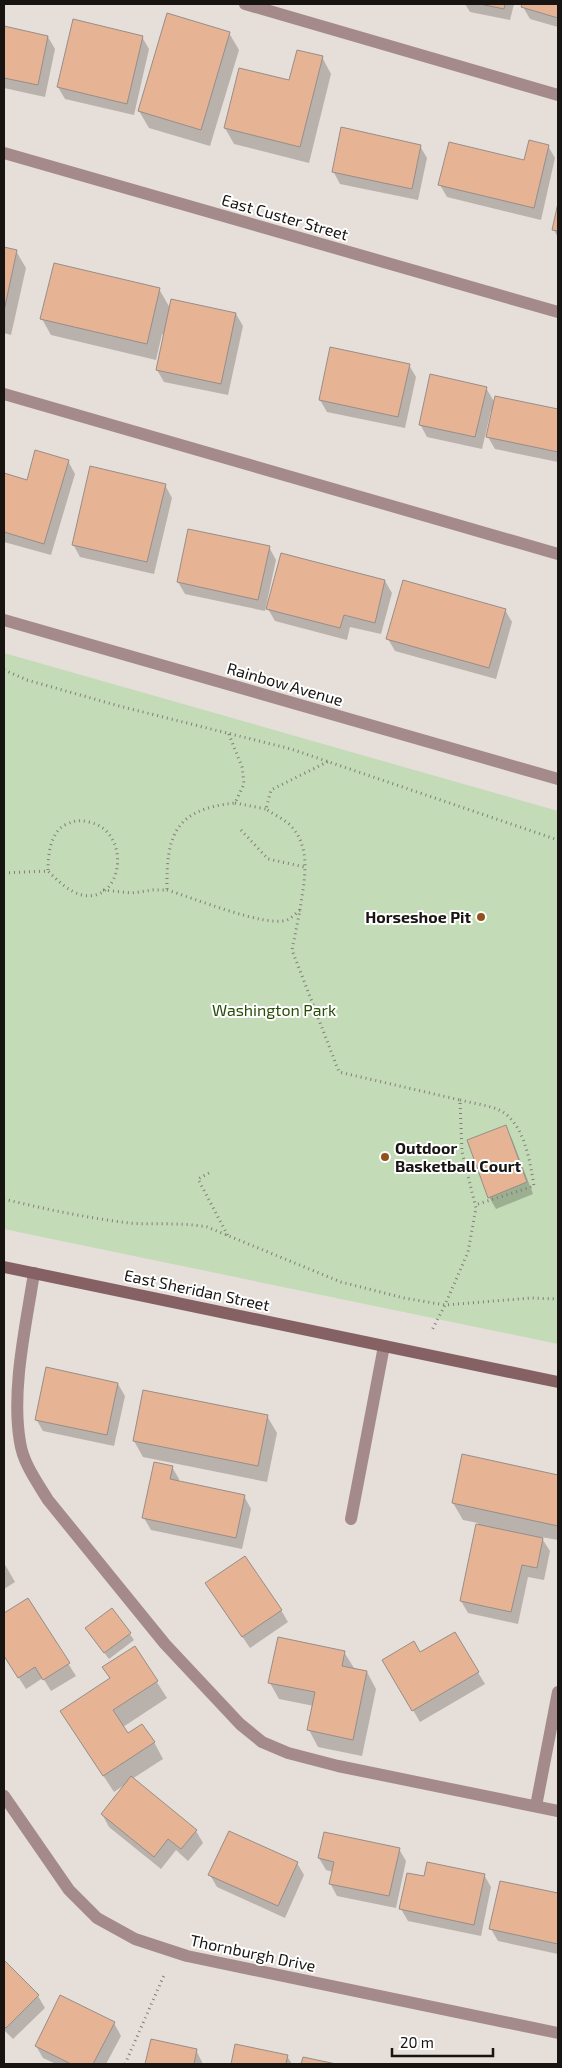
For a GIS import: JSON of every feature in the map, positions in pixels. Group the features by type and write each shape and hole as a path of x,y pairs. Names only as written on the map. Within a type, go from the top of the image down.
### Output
{"street":[{"path":"245,4 558,95"},
{"name":"East Custer Street","path":"4,153 558,312"},
{"path":"4,394 558,554"},
{"name":"Rainbow Avenue","path":"4,620 558,779"},
{"name":"East Sheridan Street","path":"4,1267 558,1382"},
{"path":"34,1273 20,1365 18,1414 20,1443 32,1475 48,1500 165,1644 234,1717 262,1742 288,1753 338,1766 558,1811"},
{"path":"351,1519 384,1346"},
{"path":"536,1806 558,1692"},
{"name":"Thornburgh Drive","path":"4,1796 69,1890 97,1918 135,1939 175,1952 558,2033"}],"path":[{"path":"4,670 27,680 228,732 329,761 558,840"},
{"path":"228,732 242,767 244,784 235,803"},
{"path":"266,809 271,790 329,761"},
{"path":"167,890 168,854 171,839 180,824 214,805 235,803 266,809 290,825 303,846 305,867 300,910 292,950 339,1072 498,1110 513,1121 528,1150 534,1186 476,1205"},
{"path":"4,873 48,871 62,884 80,895 94,896 107,888 118,872 118,855 109,831 94,823 77,820 64,825 54,838 48,855 48,871"},
{"path":"241,830 268,860 305,867"},
{"path":"102,890 132,893 167,890 204,903 271,921 288,920 300,910"},
{"path":"420,1353 445,1305 468,1252 476,1205 462,1152 460,1100"},
{"path":"210,1173 198,1179 228,1236"},
{"path":"4,1199 105,1220 132,1223 188,1223 207,1227 341,1282 404,1298 445,1305 531,1298 558,1299"},
{"path":"125,2064 175,1952"}],"green space":[{"name":"Washington Park","path":"4,653 558,811 558,1344 4,1229"}],"building":[{"path":"480,4 505,4 504,9"},
{"path":"522,4 558,4 558,18 521,7"},
{"path":"167,13 230,32 201,130 138,111"},
{"path":"73,19 143,36 127,104 57,87"},
{"path":"4,26 48,36 38,85 4,78"},
{"path":"297,50 323,56 300,147 224,128 239,68 289,80"},
{"path":"341,127 421,145 412,189 332,172"},
{"path":"529,140 549,145 534,208 438,185 449,142 524,160"},
{"path":"558,203 558,231 552,230"},
{"path":"4,247 17,250 4,311"},
{"path":"54,263 160,288 147,344 40,319"},
{"path":"171,299 236,313 221,384 156,370"},
{"path":"330,347 410,364 398,417 319,400"},
{"path":"430,374 487,387 475,437 419,425"},
{"path":"495,396 558,409 558,452 486,437"},
{"path":"35,450 69,460 44,544 4,532 4,473 27,480"},
{"path":"90,466 166,484 147,562 72,545"},
{"path":"188,529 270,546 258,600 177,582"},
{"path":"281,553 385,580 375,623 344,615 340,628 266,609"},
{"path":"403,580 506,609 489,668 386,639"},
{"path":"506,1125 527,1182 488,1198 467,1140"},
{"path":"46,1367 118,1383 107,1435 35,1420"},
{"path":"143,1390 268,1415 258,1466 133,1441"},
{"path":"462,1454 558,1475 558,1526 452,1503"},
{"path":"154,1462 173,1466 170,1479 245,1495 236,1538 142,1518"},
{"path":"476,1524 543,1538 537,1568 522,1565 511,1612 460,1601"},
{"path":"245,1556 282,1610 242,1637 205,1583"},
{"path":"28,1598 70,1663 43,1680 35,1667 18,1678 4,1656 4,1613"},
{"path":"112,1608 131,1633 104,1653 85,1628"},
{"path":"455,1632 479,1672 412,1711 382,1660 414,1641 420,1652"},
{"path":"278,1637 345,1651 342,1666 367,1671 353,1740 307,1730 315,1692 268,1683"},
{"path":"135,1646 158,1681 113,1710 128,1733 142,1724 155,1742 103,1776 60,1711 110,1678 102,1667"},
{"path":"131,1776 197,1830 181,1849 168,1839 154,1857 101,1814"},
{"path":"229,1831 298,1862 278,1906 208,1875"},
{"path":"324,1832 400,1848 389,1896 329,1884 334,1862 318,1858"},
{"path":"427,1862 485,1874 474,1925 399,1909 407,1873 424,1876"},
{"path":"500,1881 558,1893 558,1944 489,1929"},
{"path":"4,1960 39,1995 6,2028 4,2026"},
{"path":"60,1995 115,2022 93,2064 71,2064 35,2046"},
{"path":"151,2039 197,2049 194,2064 145,2064"},
{"path":"235,2044 288,2055 286,2064 231,2064"},
{"path":"303,2057 336,2064 301,2064"}],"place":[{"name":"Horseshoe Pit","path":"481,917"},
{"name":"Outdoor Basketball Court","path":"385,1157"}]}
